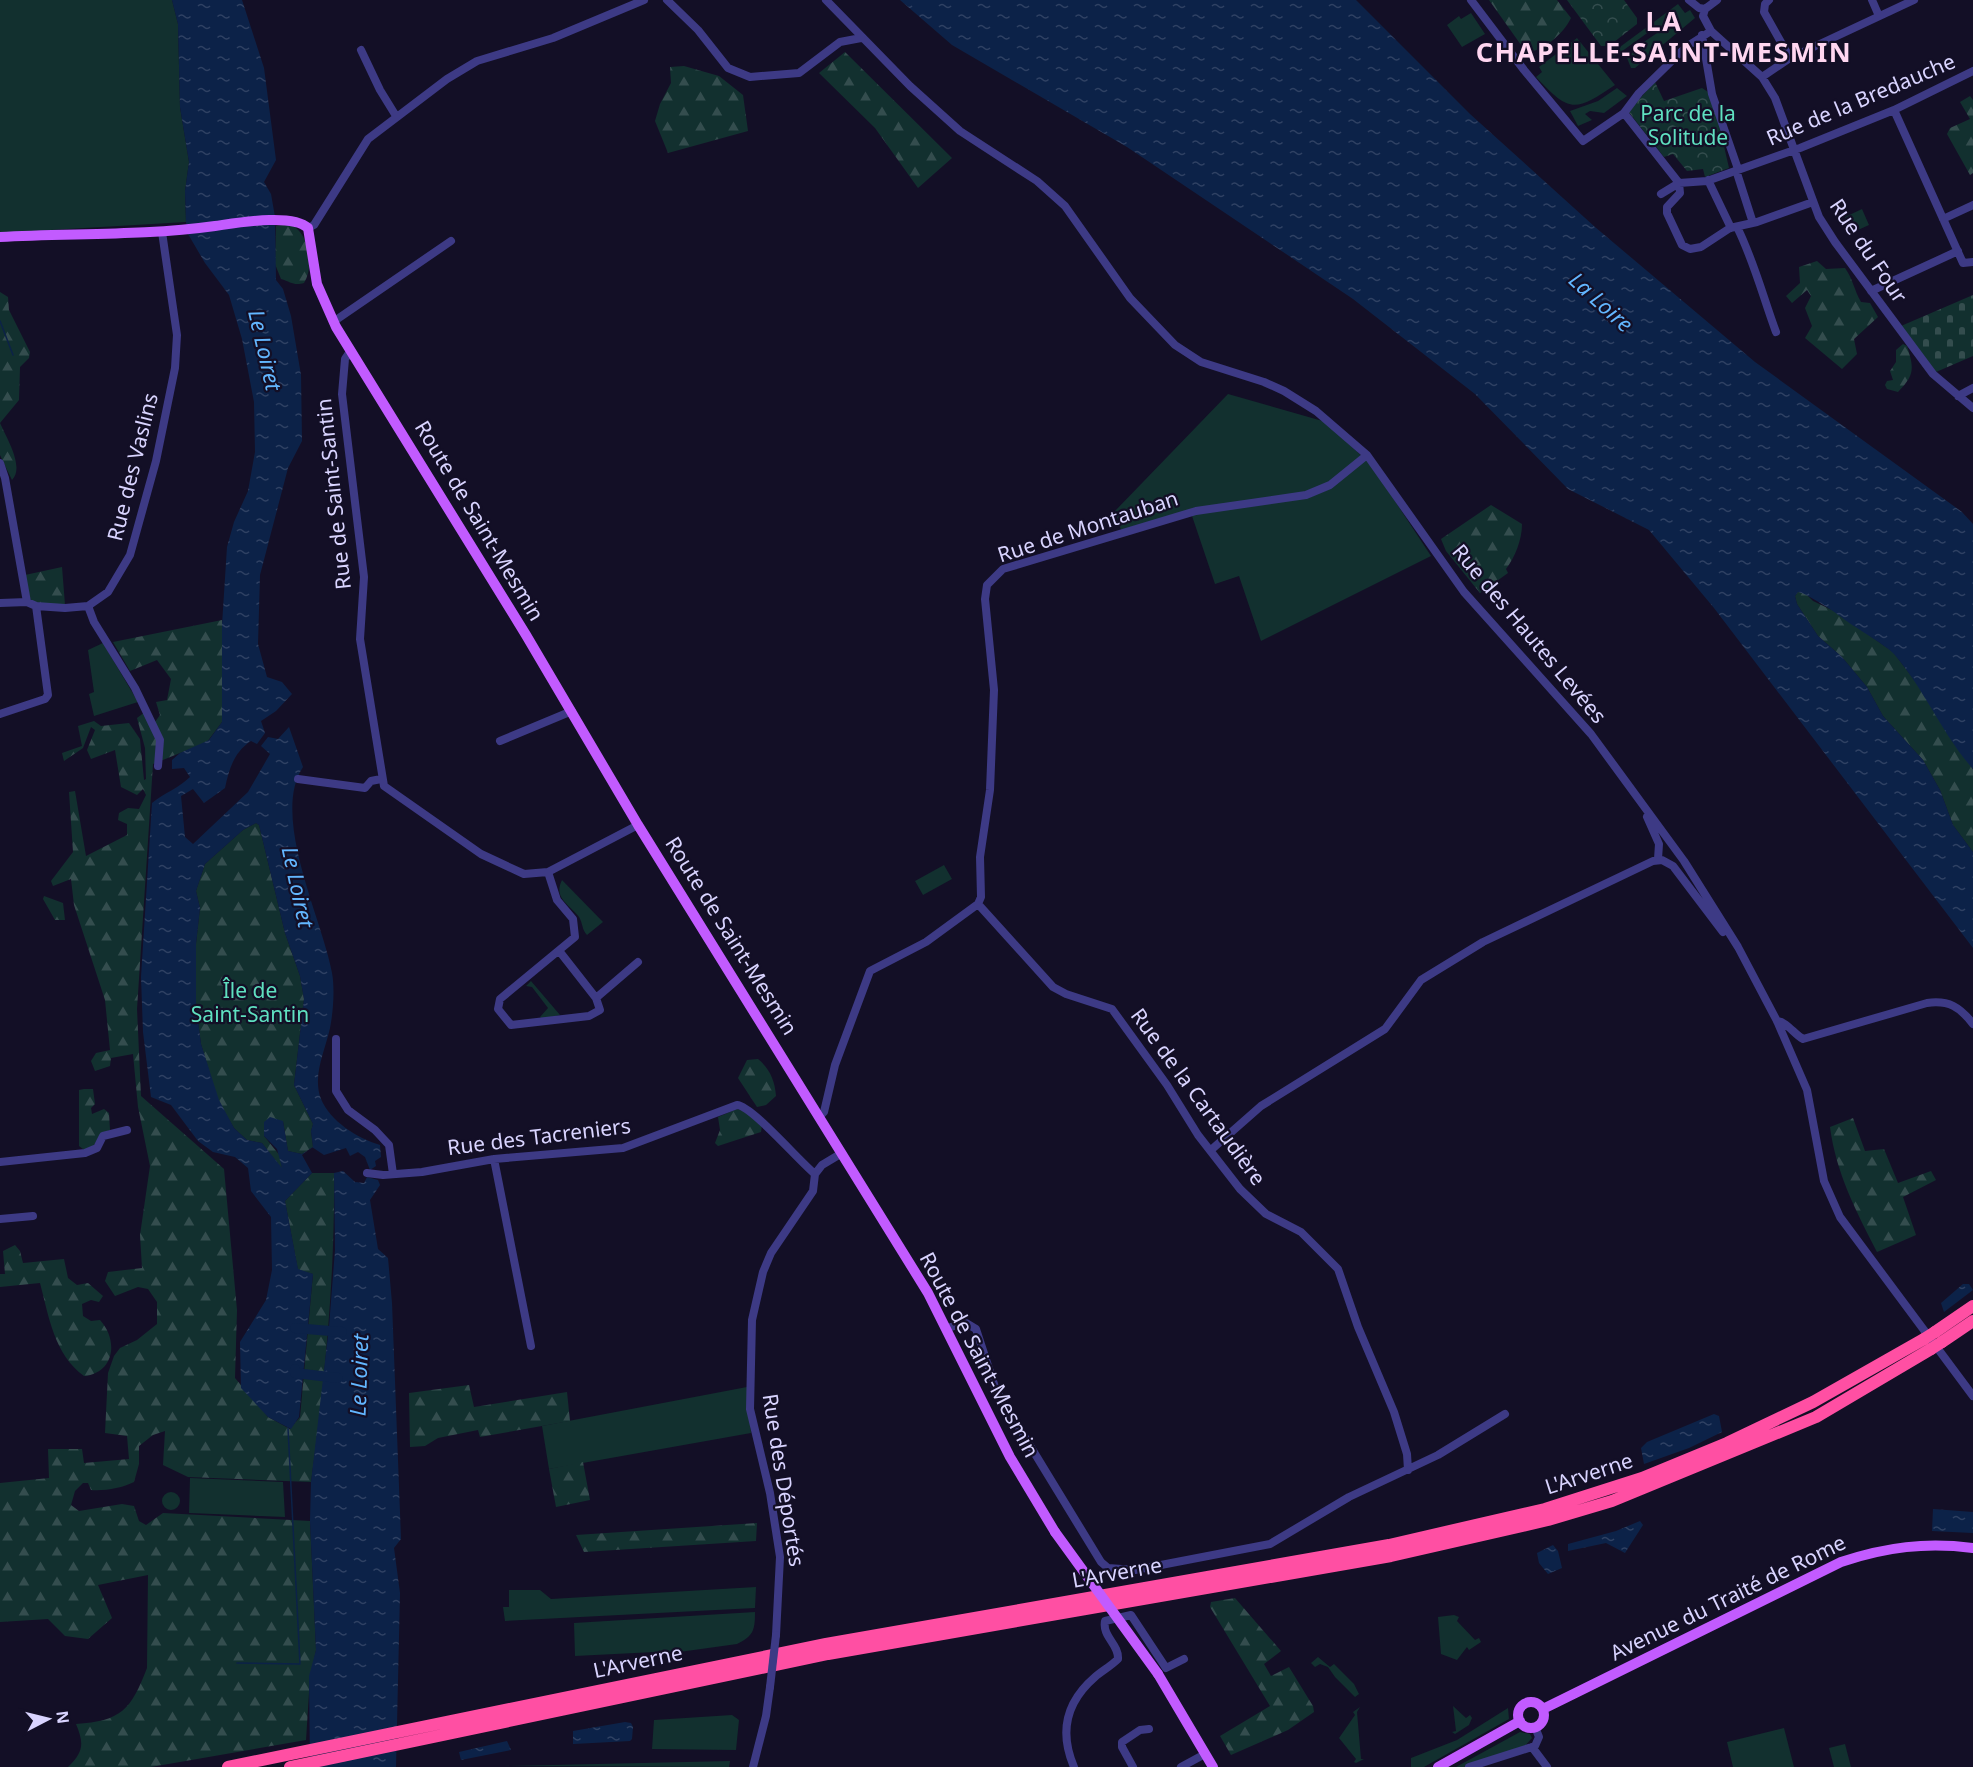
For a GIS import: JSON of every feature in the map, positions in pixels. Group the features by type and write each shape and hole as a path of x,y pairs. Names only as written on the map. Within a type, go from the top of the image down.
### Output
{"highway":[{"name":"L'Arverne","path":"1933,1341 1973,1306"},
{"name":"L'Arverne","path":"228,1767 288,1761 422,1734 826,1644 1389,1545 1545,1509 1642,1478 1727,1443 1814,1402 1973,1321"}],"main road":[{"path":"0,237 167,232 236,223 300,222 308,228 317,284 333,322 351,350"},
{"name":"Route de Saint-Mesmin","path":"351,350 572,711 638,825 928,1293 1010,1457 1055,1532 1158,1674 1213,1767"},
{"name":"Avenue du Traité de Rome","path":"1543,1709 1841,1562 1871,1552 1907,1546 1943,1545 1973,1548"},
{"path":"1533,1702 1543,1709 1543,1719 1535,1727 1525,1726 1520,1721 1518,1712 1524,1704 1533,1702"},
{"path":"1438,1767 1520,1721"}],"street":[{"path":"308,228 314,225 368,138 447,79 477,61 553,38 644,0"},
{"path":"667,0 698,30 728,68 750,77 799,73 840,42 861,38"},
{"name":"Rue des Hautes Levées","path":"826,0 861,38 960,131 1037,182 1065,206 1130,298 1175,345 1201,362 1264,382 1284,391 1316,411 1367,456 1464,592 1591,734 1684,861 1738,947 1777,1021 1809,1100 1824,1181 1840,1217 1973,1396"},
{"path":"1471,0 1524,70 1583,141 1624,112 1639,93 1673,59 1702,35 1711,31 1703,16 1703,4"},
{"path":"1689,0 1699,8 1703,4 1717,0"},
{"path":"1769,0 1765,4 1764,12 1790,58"},
{"path":"1872,0 1879,16"},
{"path":"1762,77 1790,58 1914,0"},
{"name":"Rue du Four","path":"1711,31 1762,77 1775,98 1813,202 1826,229 1932,374 1973,408"},
{"path":"1702,35 1712,94 1753,223"},
{"path":"361,50 380,90 396,116"},
{"name":"Rue de la Bredauche","path":"1661,194 1679,183 1708,180 1795,150 1894,110 1973,71"},
{"path":"1894,110 1963,263 1973,262"},
{"path":"1624,112 1679,183 1680,193 1666,210 1682,245 1687,248 1701,247 1733,228 1813,202"},
{"path":"1708,180 1753,260 1776,332"},
{"path":"1943,219 1973,205"},
{"name":"Rue des Vaslins","path":"88,606 108,592 130,555 156,461 173,380 177,335 167,232"},
{"path":"333,322 452,241"},
{"path":"1871,291 1958,251"},
{"name":"Rue de Saint-Santin","path":"351,350 345,359 342,394 364,577 361,649 381,779"},
{"path":"1958,396 1973,388"},
{"name":"Rue de Montauban","path":"978,904 981,891 980,857 990,790 993,714 992,663 985,599 991,579 1003,569 1196,511 1306,495 1330,485 1367,456"},
{"path":"0,463 6,477 27,602"},
{"path":"0,603 27,602 36,606 88,606 94,622 135,688 160,740 158,766"},
{"path":"0,714 45,699 48,695 36,606"},
{"path":"500,741 572,711"},
{"path":"298,779 365,788 371,781 381,779 386,789 493,861 524,874 548,872 638,825"},
{"path":"1643,806 1659,844 1658,859"},
{"path":"1658,859 1673,866 1732,945 1738,947"},
{"path":"1211,1150 1261,1106 1385,1029 1421,980 1483,942 1658,859"},
{"path":"548,872 555,896 573,919 576,927 574,937 560,952 500,999 500,1012 514,1027 589,1016 600,1010 596,998 560,952"},
{"path":"820,1116 824,1112 835,1065 870,971 926,942 978,904"},
{"name":"Rue de la Cartaudière","path":"978,904 1053,987 1066,994 1112,1009 1211,1150 1253,1204 1266,1214 1301,1232 1338,1269 1358,1327 1394,1412 1407,1454 1408,1470"},
{"path":"596,998 638,962"},
{"path":"1791,1053 1803,1039 1934,1002 1954,1005 1973,1024"},
{"path":"1777,1021 1784,1023 1793,1034 1803,1039"},
{"path":"336,1040 336,1091 348,1110 375,1130 389,1145 393,1174"},
{"name":"Rue des Tacreniers","path":"372,1174 393,1174 494,1159 623,1148 737,1105 751,1110 797,1160 815,1174"},
{"path":"0,1162 85,1153 97,1148 103,1136 127,1130"},
{"path":"815,1174 822,1166 842,1153"},
{"path":"494,1159 531,1346"},
{"name":"Rue des Déportés","path":"753,1767 766,1716 777,1635 780,1557 770,1493 750,1409 750,1343 755,1300 763,1272 771,1253 813,1191 815,1174"},
{"path":"0,1219 33,1216"},
{"path":"947,1328 966,1323 976,1329 996,1390 1047,1477 1101,1562 1108,1568 1135,1570 1270,1544 1349,1497 1408,1470 1504,1414"},
{"path":"1074,1767 1065,1747 1066,1721 1084,1688 1118,1659 1104,1631 1105,1621 1131,1615 1166,1668 1184,1659"},
{"path":"1469,1767 1530,1747 1539,1740 1535,1727"},
{"path":"1133,1767 1122,1747 1122,1742 1140,1730 1149,1729"},
{"path":"1530,1747 1547,1767"},
{"path":"1180,1767 1205,1754"}],"green space":[{"path":"0,0 172,0 178,24 180,107 189,162 185,191 186,222 0,233"},
{"path":"1489,0 1557,0 1571,18 1552,41 1539,49 1526,52"},
{"path":"1567,0 1624,0 1637,18 1637,24 1609,46 1601,46"},
{"path":"1678,4 1685,13 1690,10 1695,18 1635,68 1631,68 1627,58 1638,46 1660,31 1657,26 1607,62 1605,58"},
{"path":"1471,13 1485,34 1462,47 1447,25 1459,16 1461,19"},
{"path":"1577,38 1615,85 1590,100 1573,105 1556,97 1536,77 1542,72 1539,67"},
{"path":"845,52 952,158 918,188 875,128 819,73"},
{"path":"684,66 719,76 743,95 748,131 668,153 655,121 660,104 671,83 670,67"},
{"name":"Parc de la Solitude","path":"1655,82 1664,101 1702,88 1708,92 1727,139 1723,142 1729,168 1705,177 1703,169 1687,171 1673,154 1664,157 1628,111"},
{"path":"1617,88 1627,96 1604,113 1590,111 1585,114 1592,120 1578,126 1570,111 1598,101"},
{"path":"1970,96 1973,100 1973,173 1970,175 1947,134 1950,128 1970,119 1960,102"},
{"path":"1862,209 1869,225 1858,230 1856,227 1852,229 1850,218 1846,220 1845,217"},
{"path":"290,224 302,234 308,250 309,267 304,283 301,284 281,279 275,264 276,226"},
{"path":"1817,261 1826,269 1845,268 1861,302 1870,303 1878,317 1854,339 1857,354 1842,369 1805,338 1812,326 1805,308 1811,296 1807,290 1792,303 1786,296 1800,283 1799,267"},
{"path":"0,292 8,297 9,310 30,352 29,358 20,367 19,400 0,423"},
{"path":"1973,295 1973,356 1936,372 1901,326"},
{"path":"1903,344 1907,346 1912,371 1908,381 1898,392 1887,389 1885,385 1887,381 1893,380 1890,371 1896,362 1896,350"},
{"path":"1228,394 1326,422 1372,466 1431,556 1261,641 1239,576 1215,584 1190,510 1121,530 1115,511"},
{"path":"0,423 15,460 16,468 12,480 0,455"},
{"path":"1491,505 1522,524 1522,530 1517,548 1506,569 1508,573 1480,593 1446,551 1441,539"},
{"path":"62,567 65,605 31,603 25,575"},
{"path":"1798,592 1805,593 1813,601 1834,611 1893,652 1927,697 1973,769 1973,852 1953,825 1940,790 1923,760 1883,716 1867,687 1842,657 1818,636 1797,604 1795,596"},
{"path":"222,620 222,722 207,742 153,764 137,1009 141,1096 224,1169 237,1310 235,1378 268,1417 290,1429 300,1417 313,1274 298,1270 285,1201 312,1173 334,1173 333,1251 328,1328 311,1482 188,1477 163,1465 165,1431 153,1435 139,1446 139,1464 134,1482 119,1487 96,1490 91,1490 88,1483 83,1483 75,1491 71,1505 79,1511 122,1504 134,1506 139,1521 146,1525 163,1513 310,1521 316,1650 310,1677 306,1740 151,1767 68,1767 77,1757 81,1747 76,1724 104,1720 122,1711 135,1694 147,1668 148,1575 98,1585 112,1618 88,1639 65,1636 48,1619 0,1622 0,1483 49,1478 48,1449 82,1449 84,1463 129,1459 127,1436 105,1433 108,1373 114,1356 120,1348 137,1340 157,1324 157,1302 148,1289 138,1287 115,1296 105,1281 108,1272 142,1268 140,1235 150,1166 138,1107 133,1054 111,1058 110,1066 95,1071 91,1061 96,1053 110,1050 105,1000 74,905 71,879 53,886 51,881 73,852 69,792 75,791 86,856 127,835 127,824 118,820 119,813 128,808 139,809 146,795 143,789 137,795 121,787 115,750 91,759 87,750 95,730 91,727 83,748 64,761 62,753 82,746 78,726 94,721 101,726 129,723 140,739 144,780 146,779 145,748 137,718 145,712 155,722 160,715 156,702 167,700 171,679 157,660 130,671 113,642"},
{"path":"103,643 138,702 94,716 89,694 94,692 88,650"},
{"name":"Île de Saint-Santin","path":"256,823 259,825 285,933 300,976 304,999 294,1085 313,1124 311,1131 313,1147 302,1154 288,1151 283,1121 264,1136 281,1157 282,1169 262,1143 247,1140 234,1128 218,1100 201,1044 196,1005 196,944 200,908 196,891 205,864 243,830"},
{"path":"944,865 952,879 923,895 915,881"},
{"path":"562,880 603,922 587,935 579,917 563,900 559,892"},
{"path":"44,896 63,903 65,920 55,920 43,899"},
{"path":"531,981 560,1015 542,1019 540,1017 548,1008 532,987 526,986"},
{"path":"758,1059 771,1076 776,1096 766,1105 757,1107 738,1078 747,1060"},
{"path":"93,1089 95,1104 91,1108 92,1114 104,1109 109,1113 110,1130 103,1133 91,1149 83,1149 79,1146 79,1090"},
{"path":"737,1109 746,1112 762,1125 761,1132 718,1146 715,1143 720,1130 718,1117"},
{"path":"1853,1118 1865,1151 1884,1149 1898,1183 1931,1171 1936,1180 1903,1197 1916,1235 1877,1252 1848,1191 1833,1144 1830,1127"},
{"path":"15,1245 20,1251 23,1263 64,1259 68,1278 77,1285 88,1283 103,1296 99,1302 91,1300 82,1304 83,1316 91,1321 100,1320 110,1337 110,1355 102,1369 84,1376 66,1357 54,1334 40,1283 0,1287 0,1274 5,1274 3,1251"},
{"path":"469,1385 474,1407 567,1392 570,1421 480,1437 478,1430 438,1438 425,1446 410,1447 409,1393"},
{"path":"747,1387 751,1433 549,1469 542,1426"},
{"path":"583,1462 590,1500 556,1507 549,1469"},
{"path":"190,1478 283,1482 285,1517 189,1513"},
{"path":"171,1492 177,1495 180,1501 177,1507 171,1510 165,1507 162,1501 165,1495"},
{"path":"757,1523 756,1541 584,1552 576,1535"},
{"path":"756,1587 755,1608 505,1621 503,1607 509,1607 509,1590 540,1590 551,1599"},
{"path":"1235,1598 1281,1651 1264,1664 1271,1676 1289,1667 1313,1706 1314,1712 1288,1730 1231,1755 1220,1736 1270,1706 1210,1607 1211,1602"},
{"path":"755,1612 755,1623 750,1635 737,1644 665,1654 655,1652 575,1656 574,1623"},
{"path":"1454,1615 1459,1617 1457,1621 1475,1640 1479,1638 1481,1642 1469,1650 1467,1647 1457,1660 1441,1654 1438,1617"},
{"path":"1318,1657 1330,1667 1334,1664 1354,1684 1359,1694 1355,1697 1328,1667 1320,1664 1315,1667 1311,1663"},
{"path":"1453,1706 1466,1718 1470,1715 1472,1718 1469,1725 1455,1734 1452,1732 1456,1731"},
{"path":"1360,1707 1357,1712 1361,1759 1364,1759 1356,1763 1354,1762 1356,1759 1339,1738 1355,1715 1353,1712"},
{"path":"1508,1708 1509,1719 1424,1767 1411,1767 1411,1758 1457,1740"},
{"path":"732,1715 739,1720 736,1750 652,1749 654,1720"},
{"path":"1784,1728 1794,1767 1733,1767 1727,1742"},
{"path":"1520,1732 1530,1734 1532,1738 1524,1747 1464,1767 1456,1767"},
{"path":"1845,1744 1851,1767 1834,1767 1829,1748"},
{"path":"730,1761 729,1767 503,1766"}],"water":[{"name":"Le Loiret","path":"172,0 242,0 264,68 276,160 264,182 271,194 275,217 276,280 283,289 291,316 301,375 302,441 288,468 260,575 258,644 267,677 282,682 292,694 276,711 261,721 265,733 257,744 251,741 240,750 225,788 204,803 193,789 181,796 185,837 193,844 248,792 270,754 261,746 268,737 278,739 289,727 303,767 294,788 292,813 295,840 333,979 332,1015 320,1064 319,1090 325,1107 331,1114 345,1128 380,1145 381,1157 375,1161 376,1166 370,1170 365,1157 358,1152 350,1156 346,1148 324,1155 312,1147 313,1124 294,1085 304,999 300,976 285,933 259,825 256,823 243,830 205,864 196,891 200,908 196,944 196,1005 201,1044 219,1100 234,1128 247,1140 262,1143 282,1168 277,1149 264,1136 264,1122 270,1117 283,1121 288,1151 302,1154 308,1150 302,1155 312,1173 285,1201 298,1269 313,1274 299,1417 291,1429 268,1417 241,1388 240,1342 266,1300 272,1270 271,1217 251,1191 248,1168 235,1157 213,1152 198,1141 171,1105 151,1097 143,1032 141,977 152,803 190,777 184,768 172,769 172,760 180,753 209,740 222,722 222,625 227,547 234,522 248,491 255,452 254,402 242,339 229,295 205,263 188,234 185,191 189,162 180,107 178,24"},
{"name":"La Loire","path":"900,0 1356,0 1470,114 1595,227 1755,362 1962,512 1973,524 1973,769 1894,654 1814,599 1798,592 1795,596 1797,604 1818,636 1842,657 1867,687 1883,716 1923,760 1940,790 1953,825 1973,852 1973,948 1714,608 1649,530 1568,489 1475,394 1353,299 1127,147 952,45"},
{"name":"Le Loiret","path":"343,1171 355,1182 364,1183 367,1177 378,1180 380,1185 370,1200 378,1249 388,1258 392,1303 401,1539 394,1548 400,1593 396,1767 310,1767 309,1676 316,1650 310,1521 311,1482 329,1327 335,1250 334,1173"},
{"path":"1963,1284 1969,1284 1973,1290 1944,1312 1941,1303"},
{"path":"1714,1414 1719,1416 1722,1432 1689,1448 1644,1464 1641,1448 1647,1442"},
{"path":"1933,1509 1973,1512 1973,1533 1932,1531"},
{"path":"1640,1521 1643,1525 1625,1553 1606,1543 1568,1551 1568,1544 1616,1531"},
{"path":"1553,1545 1558,1551 1562,1568 1548,1574 1539,1563 1537,1553"},
{"path":"625,1722 631,1723 633,1727 630,1741 573,1744 573,1731"},
{"path":"507,1741 511,1750 461,1760 459,1752"}],"waterway":[{"path":"0,321 13,355"},
{"name":"Le Loiret","path":"295,1328 342,1332"},
{"name":"Le Loiret","path":"295,1369 295,1373 338,1378"},
{"path":"237,1663 300,1664 288,1428"}],"district":[{"name":"LA CHAPELLE-SAINT-MESMIN","path":"1664,38"}]}
